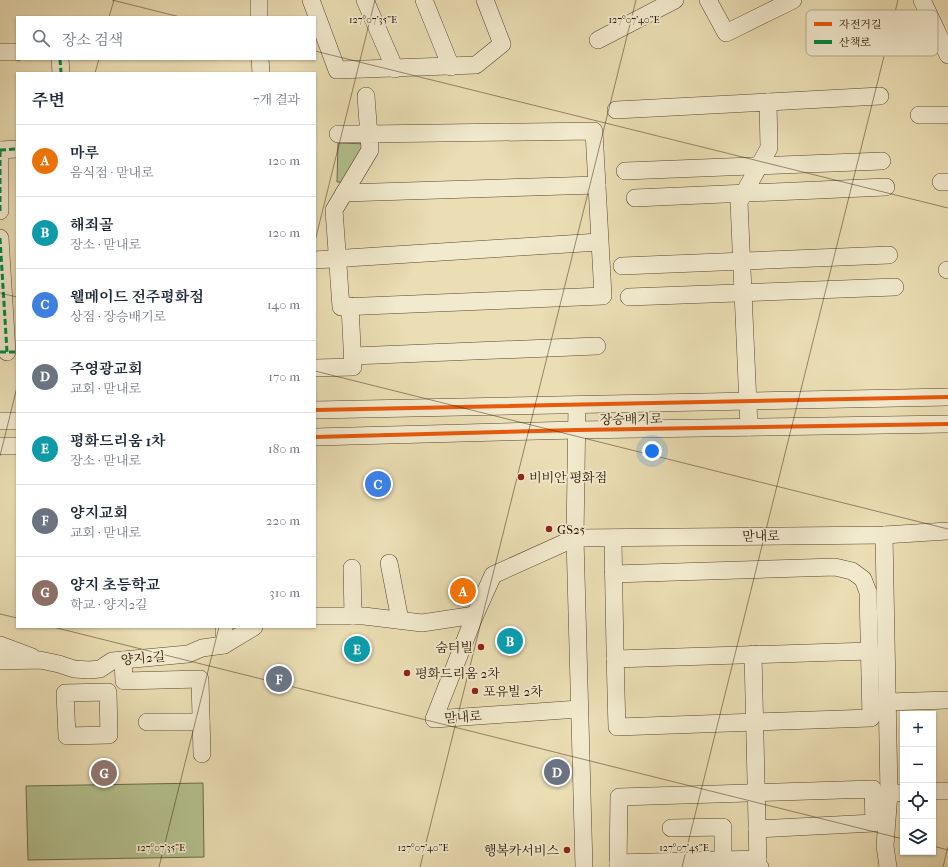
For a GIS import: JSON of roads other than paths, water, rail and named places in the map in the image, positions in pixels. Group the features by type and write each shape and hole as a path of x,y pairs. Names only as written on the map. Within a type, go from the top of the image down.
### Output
{"street":[{"path":"259,0 259,16"},
{"path":"311,0 337,70 476,65 502,44 485,0"},
{"path":"365,0 395,69"},
{"path":"424,0 451,66"},
{"path":"598,40 675,0"},
{"path":"708,0 726,33 793,0"},
{"path":"922,0 927,10"},
{"path":"938,29 946,44"},
{"path":"0,52 16,52"},
{"path":"60,60 61,72"},
{"path":"260,60 261,72"},
{"path":"338,134 368,134 594,130 603,296 341,307 334,210 370,150 368,134 366,96"},
{"path":"616,110 880,96"},
{"path":"749,427 738,202 770,148 768,102"},
{"path":"919,115 948,115"},
{"path":"0,211 0,150 16,149"},
{"path":"625,171 882,161"},
{"path":"344,194 596,185"},
{"path":"635,198 886,187"},
{"path":"0,238 8,352"},
{"path":"316,260 599,242"},
{"path":"622,266 889,255"},
{"path":"629,297 895,287"},
{"path":"316,368 353,367 350,306"},
{"path":"353,356 597,346"},
{"name":"장승배기로","path":"316,410 948,397"},
{"path":"577,405 575,538 584,867"},
{"path":"0,421 16,421"},
{"name":"장승배기로","path":"316,437 577,430 948,424"},
{"path":"0,446 16,446"},
{"name":"맏내로","path":"580,710 434,719 475,615 493,575 575,538 884,535 948,531"},
{"path":"884,535 887,702 896,793 885,846 888,867"},
{"path":"613,538 613,574 617,727 872,718 868,592 863,579 852,571 835,567 613,574"},
{"path":"389,563 400,620"},
{"path":"352,568 353,616"},
{"path":"316,616 353,616 422,623 475,615"},
{"path":"224,628 224,645"},
{"path":"224,645 252,628"},
{"name":"양지2길","path":"0,645 40,660 74,669 89,670 100,669 112,661 188,654 202,648 224,645"},
{"path":"615,658 870,651"},
{"path":"752,654 754,722 756,792 757,829 759,863 723,860 618,865 619,797 756,792 873,789 874,823 757,829"},
{"name":"양지2길","path":"0,661 40,660"},
{"path":"123,660 124,681 200,679 202,754"},
{"path":"89,670 90,693"},
{"path":"887,702 948,700"},
{"path":"147,722 201,722"},
{"path":"936,791 948,791"},
{"path":"671,828 723,827 723,860"}],"place":[{"name":"비비안 평화점","path":"521,477"},
{"name":"웰메이드 전주평화점","path":"378,484"},
{"name":"GS25","path":"549,529"},
{"name":"마루","path":"463,591"},
{"name":"해죄골","path":"510,641"},
{"name":"숨터빌","path":"481,647"},
{"name":"평화드리움 1차","path":"357,649"},
{"name":"평화드리움 2차","path":"407,673"},
{"name":"양지교회","path":"279,679"},
{"name":"포유빌 2차","path":"475,691"},
{"name":"주영광교회","path":"557,772"},
{"name":"양지 초등학교","path":"104,773"},
{"name":"행복카서비스","path":"567,850"}]}
